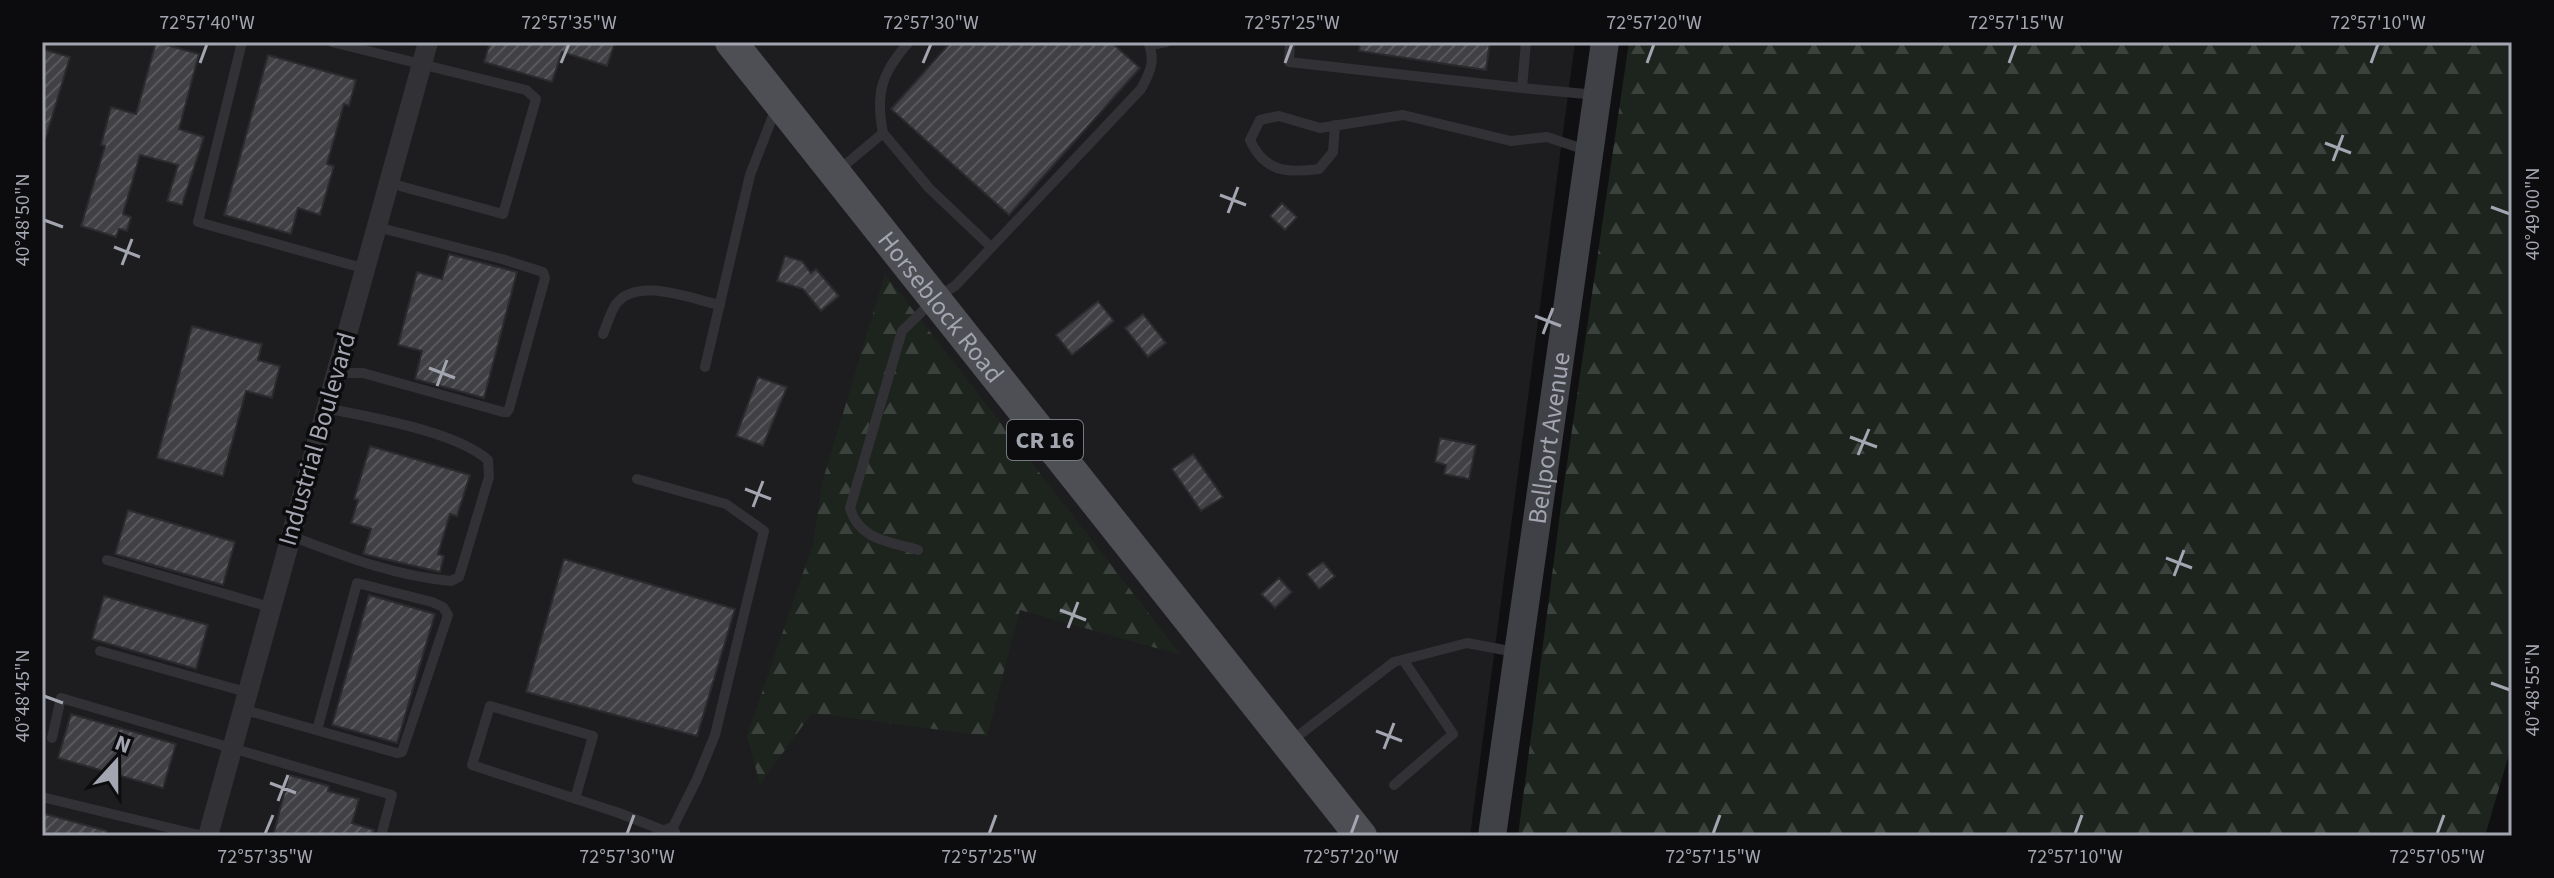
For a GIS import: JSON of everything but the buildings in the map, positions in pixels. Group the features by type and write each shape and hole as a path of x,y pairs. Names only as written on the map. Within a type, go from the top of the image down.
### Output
{"main road":[{"name":"Horseblock Road","path":"731,42 1361,836"},
{"name":"Bellport Avenue","path":"1492,836 1605,42"}],"street":[{"name":"Industrial Boulevard","path":"205,836 428,42"}],"lane":[{"path":"242,42 198,222 366,269"},
{"path":"332,42 532,93 536,99 503,214 389,183"},
{"path":"909,42 891,62 883,78 878,110 883,133 929,188 991,247"},
{"path":"918,550 863,531 854,521 850,508 902,331 934,300 956,285 1141,89 1150,73 1153,59 1149,44 1166,42"},
{"path":"1290,42 1289,62 1597,95"},
{"path":"1522,88 1526,42"},
{"path":"705,367 750,175 778,103"},
{"path":"1335,125 1333,152 1319,169 1290,173 1271,165 1256,153 1250,140 1260,120 1279,116 1320,128 1335,125 1403,115 1511,141 1547,137 1590,151"},
{"path":"835,174 883,133"},
{"path":"335,373 363,373 507,412 545,278 543,272 377,227"},
{"path":"603,334 616,304 630,292 649,289 720,305"},
{"path":"290,536 390,572 451,581 459,577 489,477 488,460 475,448 325,408"},
{"path":"575,799 593,736 490,706 472,765 670,835 715,735 764,531 726,504 637,479"},
{"path":"107,560 270,607"},
{"path":"100,651 244,700 317,730 397,753 402,752 448,615 443,607 357,583 317,730"},
{"path":"1288,743 1394,662 1467,643 1519,653"},
{"path":"1394,785 1453,734 1404,661"},
{"path":"52,738 61,698 392,795 381,836"},
{"path":"42,797 205,836"}],"shaded area":[{"path":"42,42 1575,42 1470,836 42,836"}],"green space":[{"path":"1629,42 2512,42 2512,744 2485,836 1518,836 1563,491"},
{"path":"885,274 1181,655 1020,610 987,736 812,713 760,784 747,736 813,544 822,483"}]}
